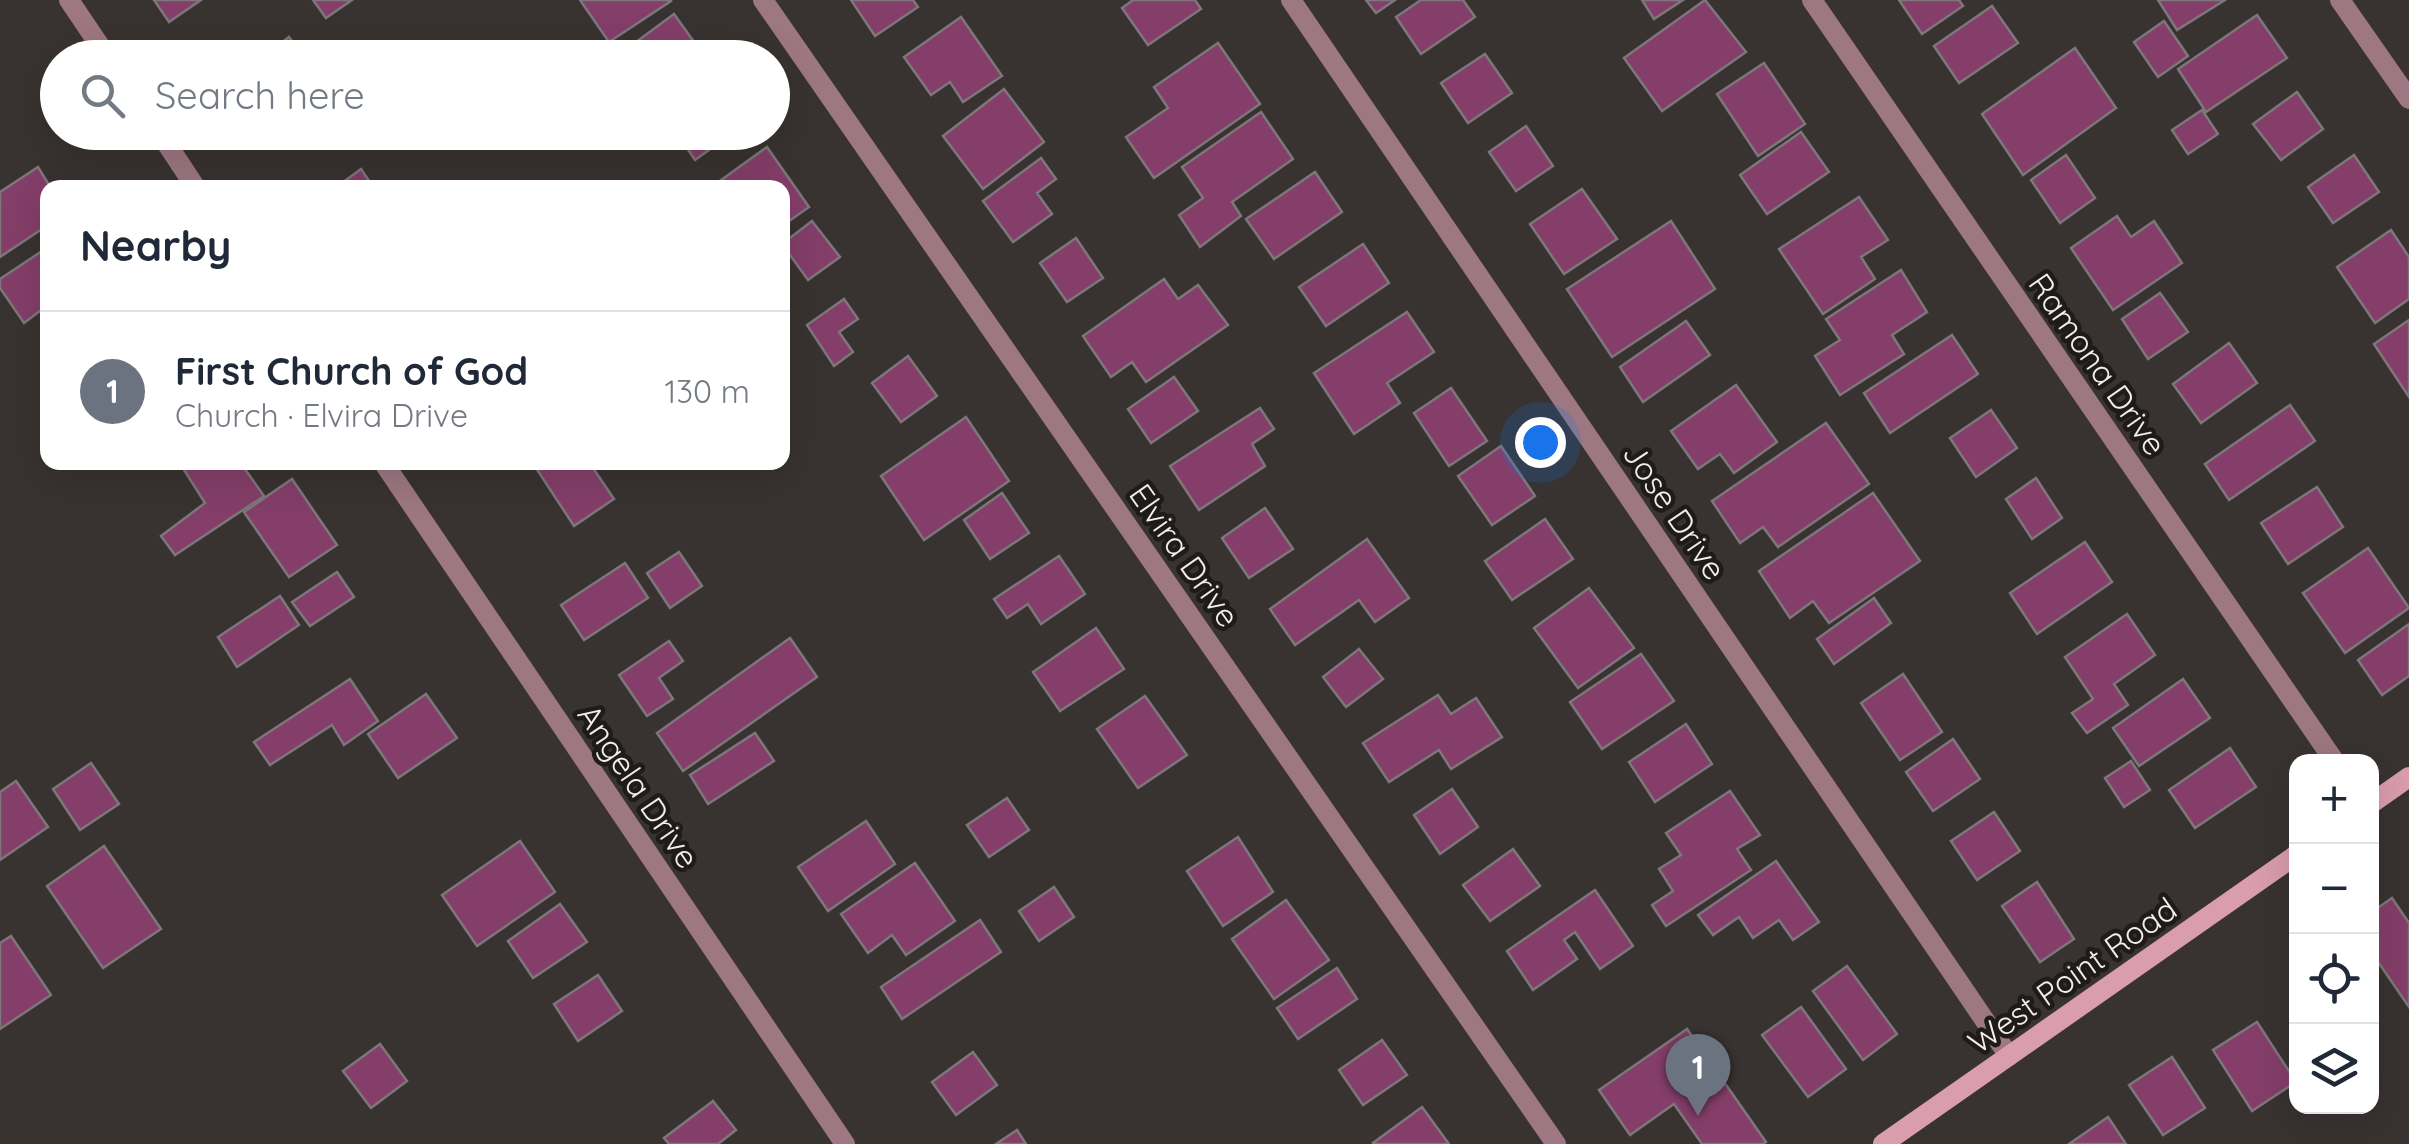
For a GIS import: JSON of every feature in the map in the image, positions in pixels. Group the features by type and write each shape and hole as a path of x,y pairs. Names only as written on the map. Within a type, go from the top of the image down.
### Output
{"street":[{"path":"69,0 96,40"},
{"name":"Elvira Drive","path":"764,0 1556,1144"},
{"name":"Jose Drive","path":"1291,0 2009,1056"},
{"name":"Ramona Drive","path":"1812,0 2330,754"},
{"path":"2340,0 2409,98"},
{"path":"171,150 191,180"},
{"name":"Angela Drive","path":"388,470 845,1144"},
{"path":"2379,798 2409,777"},
{"name":"West Point Road","path":"1882,1144 2289,861"}],"building":[{"path":"154,0 201,0 169,22"},
{"path":"313,0 352,0 326,18"},
{"path":"580,0 671,1 612,40 608,40"},
{"path":"851,0 913,0 918,7 875,36"},
{"path":"1133,0 1195,0 1201,9 1148,45 1122,8"},
{"path":"1366,0 1395,0 1376,13"},
{"path":"1421,0 1463,0 1475,17 1421,54 1396,17"},
{"path":"1642,0 1683,0 1654,19"},
{"path":"1705,0 1746,52 1662,111 1624,58"},
{"path":"1899,0 1959,0 1963,6 1922,34"},
{"path":"2158,0 2225,0 2177,30"},
{"path":"1992,6 2018,43 1959,83 1934,46"},
{"path":"674,14 693,40 639,40"},
{"path":"2257,15 2287,58 2206,112 2178,69"},
{"path":"961,17 1002,76 963,102 950,82 931,95 904,57"},
{"path":"2164,21 2188,56 2158,77 2134,42"},
{"path":"1218,43 1260,104 1154,178 1126,137 1168,108 1154,87"},
{"path":"2075,48 2116,108 2023,175 1982,114"},
{"path":"1485,54 1512,93 1468,123 1441,83"},
{"path":"1764,63 1805,124 1758,156 1717,94"},
{"path":"1004,89 1044,142 983,189 943,136"},
{"path":"2297,92 2323,129 2281,160 2253,124"},
{"path":"2202,110 2218,134 2188,154 2172,130"},
{"path":"1261,112 1293,159 1232,202 1241,216 1200,247 1179,215 1203,198 1182,167"},
{"path":"1526,126 1553,166 1516,191 1489,152"},
{"path":"1801,132 1829,172 1767,214 1740,175"},
{"path":"688,150 709,150 695,160"},
{"path":"763,150 769,150 809,207 790,220 790,180 721,180"},
{"path":"2066,155 2095,198 2060,223 2031,180"},
{"path":"2354,155 2379,192 2333,223 2308,187"},
{"path":"1041,158 1056,179 1037,193 1052,214 1013,242 983,201"},
{"path":"38,167 46,180 40,180 40,230 0,257 0,192"},
{"path":"361,169 369,180 346,180"},
{"path":"1315,172 1342,212 1274,259 1246,219"},
{"path":"1582,189 1617,239 1564,274 1530,224"},
{"path":"1859,197 1888,240 1861,257 1875,279 1823,314 1779,249"},
{"path":"2117,216 2131,237 2154,221 2182,263 2113,310 2071,248"},
{"path":"812,221 840,257 808,280 790,255 790,238"},
{"path":"1671,221 1715,289 1612,357 1567,289"},
{"path":"2391,230 2409,257 2409,299 2375,323 2337,267"},
{"path":"1076,238 1103,278 1067,302 1040,263"},
{"path":"1363,244 1389,283 1326,326 1299,287"},
{"path":"40,252 40,311 24,323 0,288 0,279"},
{"path":"1901,270 1927,312 1892,335 1904,354 1840,395 1815,356 1840,340 1826,319"},
{"path":"1164,279 1178,299 1198,285 1228,325 1146,382 1132,362 1111,377 1083,336"},
{"path":"2160,293 2188,332 2148,359 2122,319"},
{"path":"844,299 858,319 839,332 853,352 834,366 807,325"},
{"path":"1407,312 1434,352 1387,383 1400,403 1354,434 1314,373"},
{"path":"2409,320 2409,397 2374,344"},
{"path":"1686,321 1710,355 1643,402 1620,367"},
{"path":"1952,335 1978,374 1890,433 1864,393"},
{"path":"2229,343 2257,383 2201,423 2173,384"},
{"path":"908,356 937,396 901,422 872,383"},
{"path":"1174,377 1198,411 1151,443 1128,409"},
{"path":"1736,385 1777,442 1734,473 1720,454 1698,469 1671,431"},
{"path":"1451,388 1487,441 1449,466 1414,413"},
{"path":"2290,405 2315,441 2229,500 2205,464"},
{"path":"1260,408 1274,429 1252,444 1265,466 1199,510 1170,466"},
{"path":"1991,410 2017,448 1976,477 1950,438"},
{"path":"966,417 1009,481 924,540 881,476"},
{"path":"1826,423 1869,484 1778,547 1763,527 1740,543 1712,501"},
{"path":"1501,446 1535,496 1492,525 1458,476"},
{"path":"184,470 246,470 264,496 175,555 161,536 205,503"},
{"path":"537,470 594,470 614,499 574,526"},
{"path":"2036,478 2062,518 2032,539 2006,499"},
{"path":"292,479 337,545 289,577 244,512"},
{"path":"2317,487 2343,527 2288,564 2261,523"},
{"path":"1002,493 1029,533 990,559 964,520"},
{"path":"1873,493 1920,561 1829,623 1813,601 1790,618 1759,571"},
{"path":"1265,508 1293,549 1249,578 1222,538"},
{"path":"1545,519 1573,559 1512,600 1485,561"},
{"path":"1367,539 1409,598 1375,622 1359,600 1295,645 1270,609"},
{"path":"2085,542 2112,582 2037,634 2010,593"},
{"path":"2368,548 2409,608 2345,653 2303,593"},
{"path":"679,552 702,586 670,608 647,573"},
{"path":"1059,556 1085,594 1041,624 1028,604 1007,618 994,599"},
{"path":"625,563 648,598 584,640 561,605"},
{"path":"337,572 354,597 310,626 292,602"},
{"path":"1589,588 1634,648 1578,688 1534,628"},
{"path":"280,596 299,625 237,667 218,637"},
{"path":"1874,598 1891,623 1834,664 1817,639"},
{"path":"2127,614 2155,655 2114,684 2128,705 2087,733 2072,713 2093,699 2065,657"},
{"path":"2409,624 2409,676 2382,695 2358,660"},
{"path":"1096,628 1124,669 1060,711 1033,672"},
{"path":"790,638 817,677 683,771 657,733"},
{"path":"669,641 683,661 659,678 673,699 647,716 619,675"},
{"path":"1359,649 1383,679 1346,707 1323,677"},
{"path":"1641,654 1674,701 1602,749 1570,702"},
{"path":"1903,674 1942,732 1900,760 1861,703"},
{"path":"350,679 378,721 344,745 332,725 270,765 254,742"},
{"path":"2183,679 2210,718 2139,766 2113,728"},
{"path":"426,694 457,738 398,778 368,734"},
{"path":"1438,695 1451,714 1476,698 1502,737 1451,769 1439,750 1389,782 1363,743"},
{"path":"1145,696 1187,755 1138,788 1097,729"},
{"path":"1686,724 1712,764 1655,802 1629,762"},
{"path":"755,733 774,761 708,804 690,775"},
{"path":"1953,739 1980,779 1933,811 1906,772"},
{"path":"2230,748 2256,787 2195,828 2169,790"},
{"path":"2131,761 2150,790 2124,807 2105,778"},
{"path":"91,763 119,804 80,830 53,789"},
{"path":"16,781 48,827 0,860 0,792"},
{"path":"1452,789 1478,827 1440,854 1414,815"},
{"path":"1730,791 1760,835 1737,849 1751,870 1666,926 1652,905 1673,891 1659,869 1681,855 1666,833"},
{"path":"1007,798 1029,830 989,857 967,825"},
{"path":"1994,812 2020,851 1977,880 1951,841"},
{"path":"866,821 895,864 828,911 798,867"},
{"path":"1238,837 1273,892 1223,926 1187,871"},
{"path":"520,841 555,892 477,946 442,895"},
{"path":"104,846 161,929 103,968 47,886"},
{"path":"1513,849 1540,886 1490,921 1463,885"},
{"path":"1776,861 1819,922 1793,940 1779,920 1753,938 1739,917 1713,935 1698,915"},
{"path":"915,863 955,921 906,955 892,935 868,953 841,914"},
{"path":"2037,882 2074,939 2040,962 2002,906"},
{"path":"1054,887 1074,917 1039,941 1019,911"},
{"path":"1595,890 1633,946 1600,969 1575,932 1564,940 1577,959 1533,990 1507,951"},
{"path":"2392,898 2409,923 2409,1007 2379,963 2379,907"},
{"path":"1286,900 1329,960 1274,999 1232,939"},
{"path":"560,904 587,942 533,978 508,941"},
{"path":"980,920 1001,952 902,1019 881,987"},
{"path":"11,936 51,995 0,1029 0,943"},
{"path":"1847,966 1897,1034 1863,1060 1813,991"},
{"path":"1337,968 1357,999 1298,1039 1277,1008"},
{"path":"598,975 622,1011 578,1041 554,1004"},
{"path":"1801,1007 1846,1069 1808,1097 1762,1035"},
{"path":"2257,1022 2289,1071 2289,1087 2252,1111 2213,1050"},
{"path":"1687,1029 1766,1142 1702,1144 1674,1104 1630,1135 1599,1090"},
{"path":"1382,1040 1407,1075 1363,1105 1339,1070"},
{"path":"380,1044 407,1081 371,1108 343,1071"},
{"path":"973,1052 997,1085 956,1115 932,1082"},
{"path":"2172,1057 2205,1108 2163,1135 2129,1085"},
{"path":"713,1101 736,1130 718,1144 669,1144 664,1138"},
{"path":"1422,1107 1449,1144 1373,1143"},
{"path":"2108,1117 2126,1144 2069,1144"},
{"path":"1017,1130 1026,1144 996,1144"}],"place":[{"name":"First Church of God","path":"1698,1116"}]}
